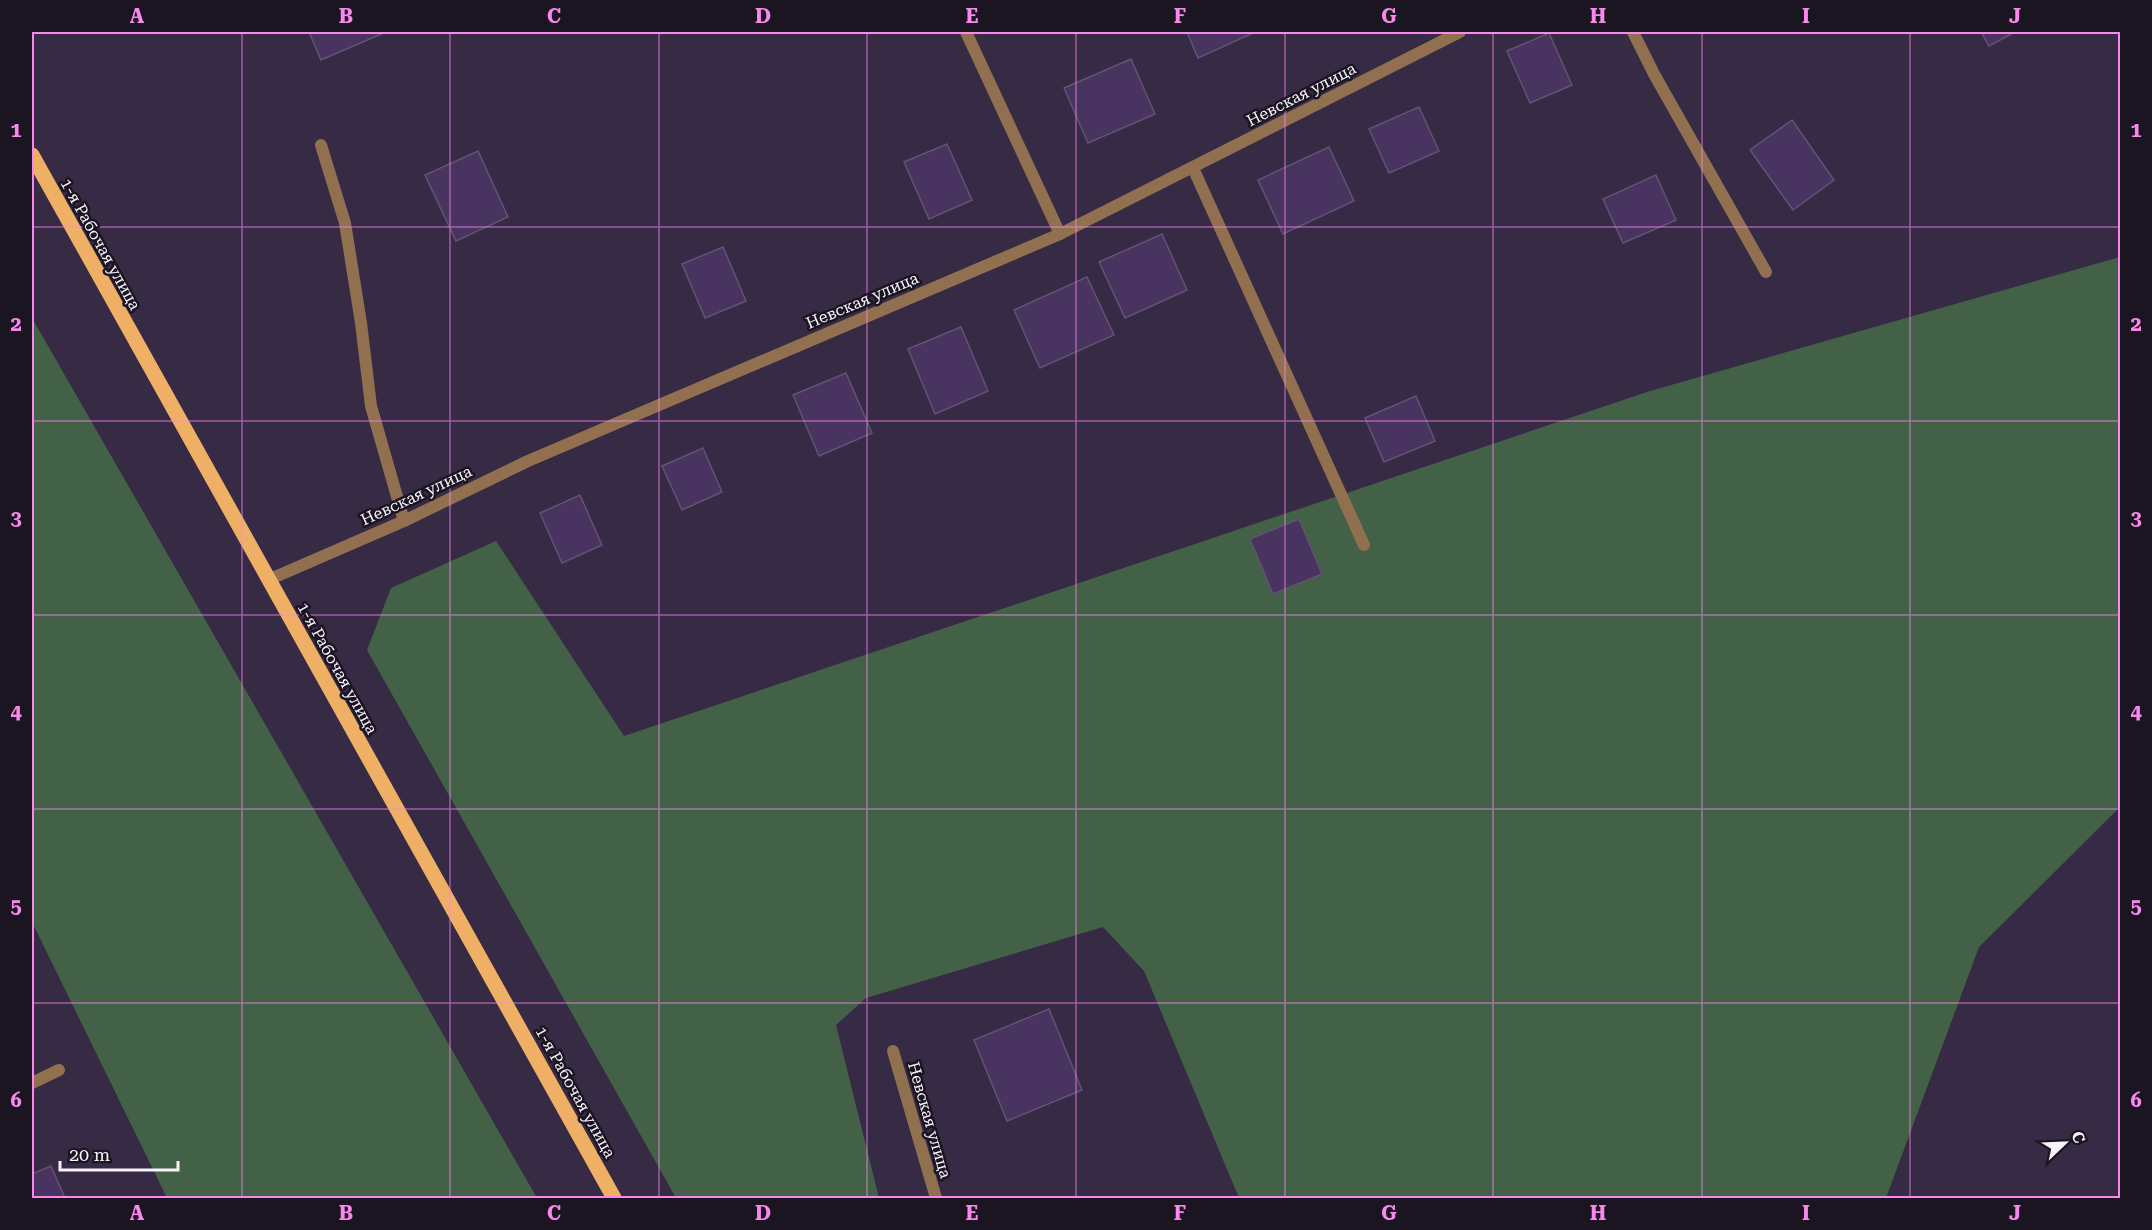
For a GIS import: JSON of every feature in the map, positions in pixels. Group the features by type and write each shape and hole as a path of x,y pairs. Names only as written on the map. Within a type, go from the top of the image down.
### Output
{"main road":[{"name":"1-я Рабочая улица","path":"32,155 614,1198"}],"lane":[{"path":"966,32 1060,234"},
{"name":"Невская улица","path":"268,580 404,521 528,461 1060,234 1460,32"},
{"path":"1633,32 1654,74 1766,272"},
{"path":"321,145 345,223 371,406 404,521"},
{"path":"1193,168 1364,545"},
{"name":"Невская улица","path":"893,1051 936,1198"},
{"path":"32,1083 59,1070"}],"green space":[{"path":"2120,257 2120,807 1979,947 1886,1198 1239,1198 1144,971 1103,927 866,998 836,1025 879,1198 676,1198 367,650 391,588 496,541 624,736 1650,391"},
{"path":"32,318 537,1198 167,1198 32,922"}],"building":[{"path":"309,32 386,32 321,60"},
{"path":"1187,32 1252,32 1253,33 1198,58"},
{"path":"1981,32 2015,32 1989,46"},
{"path":"1549,33 1572,85 1530,103 1507,51"},
{"path":"1131,59 1155,114 1088,143 1064,88"},
{"path":"1419,107 1439,151 1389,173 1369,129"},
{"path":"1792,120 1834,180 1793,210 1750,150"},
{"path":"947,144 972,200 929,219 904,162"},
{"path":"1329,147 1354,201 1283,234 1258,180"},
{"path":"478,151 508,217 456,241 425,175"},
{"path":"1656,175 1676,220 1623,243 1603,199"},
{"path":"1162,234 1187,290 1125,318 1099,262"},
{"path":"723,247 746,301 705,318 682,264"},
{"path":"1087,277 1114,335 1040,368 1014,310"},
{"path":"961,327 988,391 935,414 908,349"},
{"path":"846,373 872,433 819,456 793,395"},
{"path":"1416,396 1435,441 1384,462 1365,418"},
{"path":"703,448 722,492 682,510 662,466"},
{"path":"580,495 602,545 562,563 540,513"},
{"path":"1299,519 1322,574 1273,594 1250,539"},
{"path":"1049,1009 1082,1090 1007,1121 974,1040"},
{"path":"51,1166 65,1198 32,1198 32,1174"}]}
